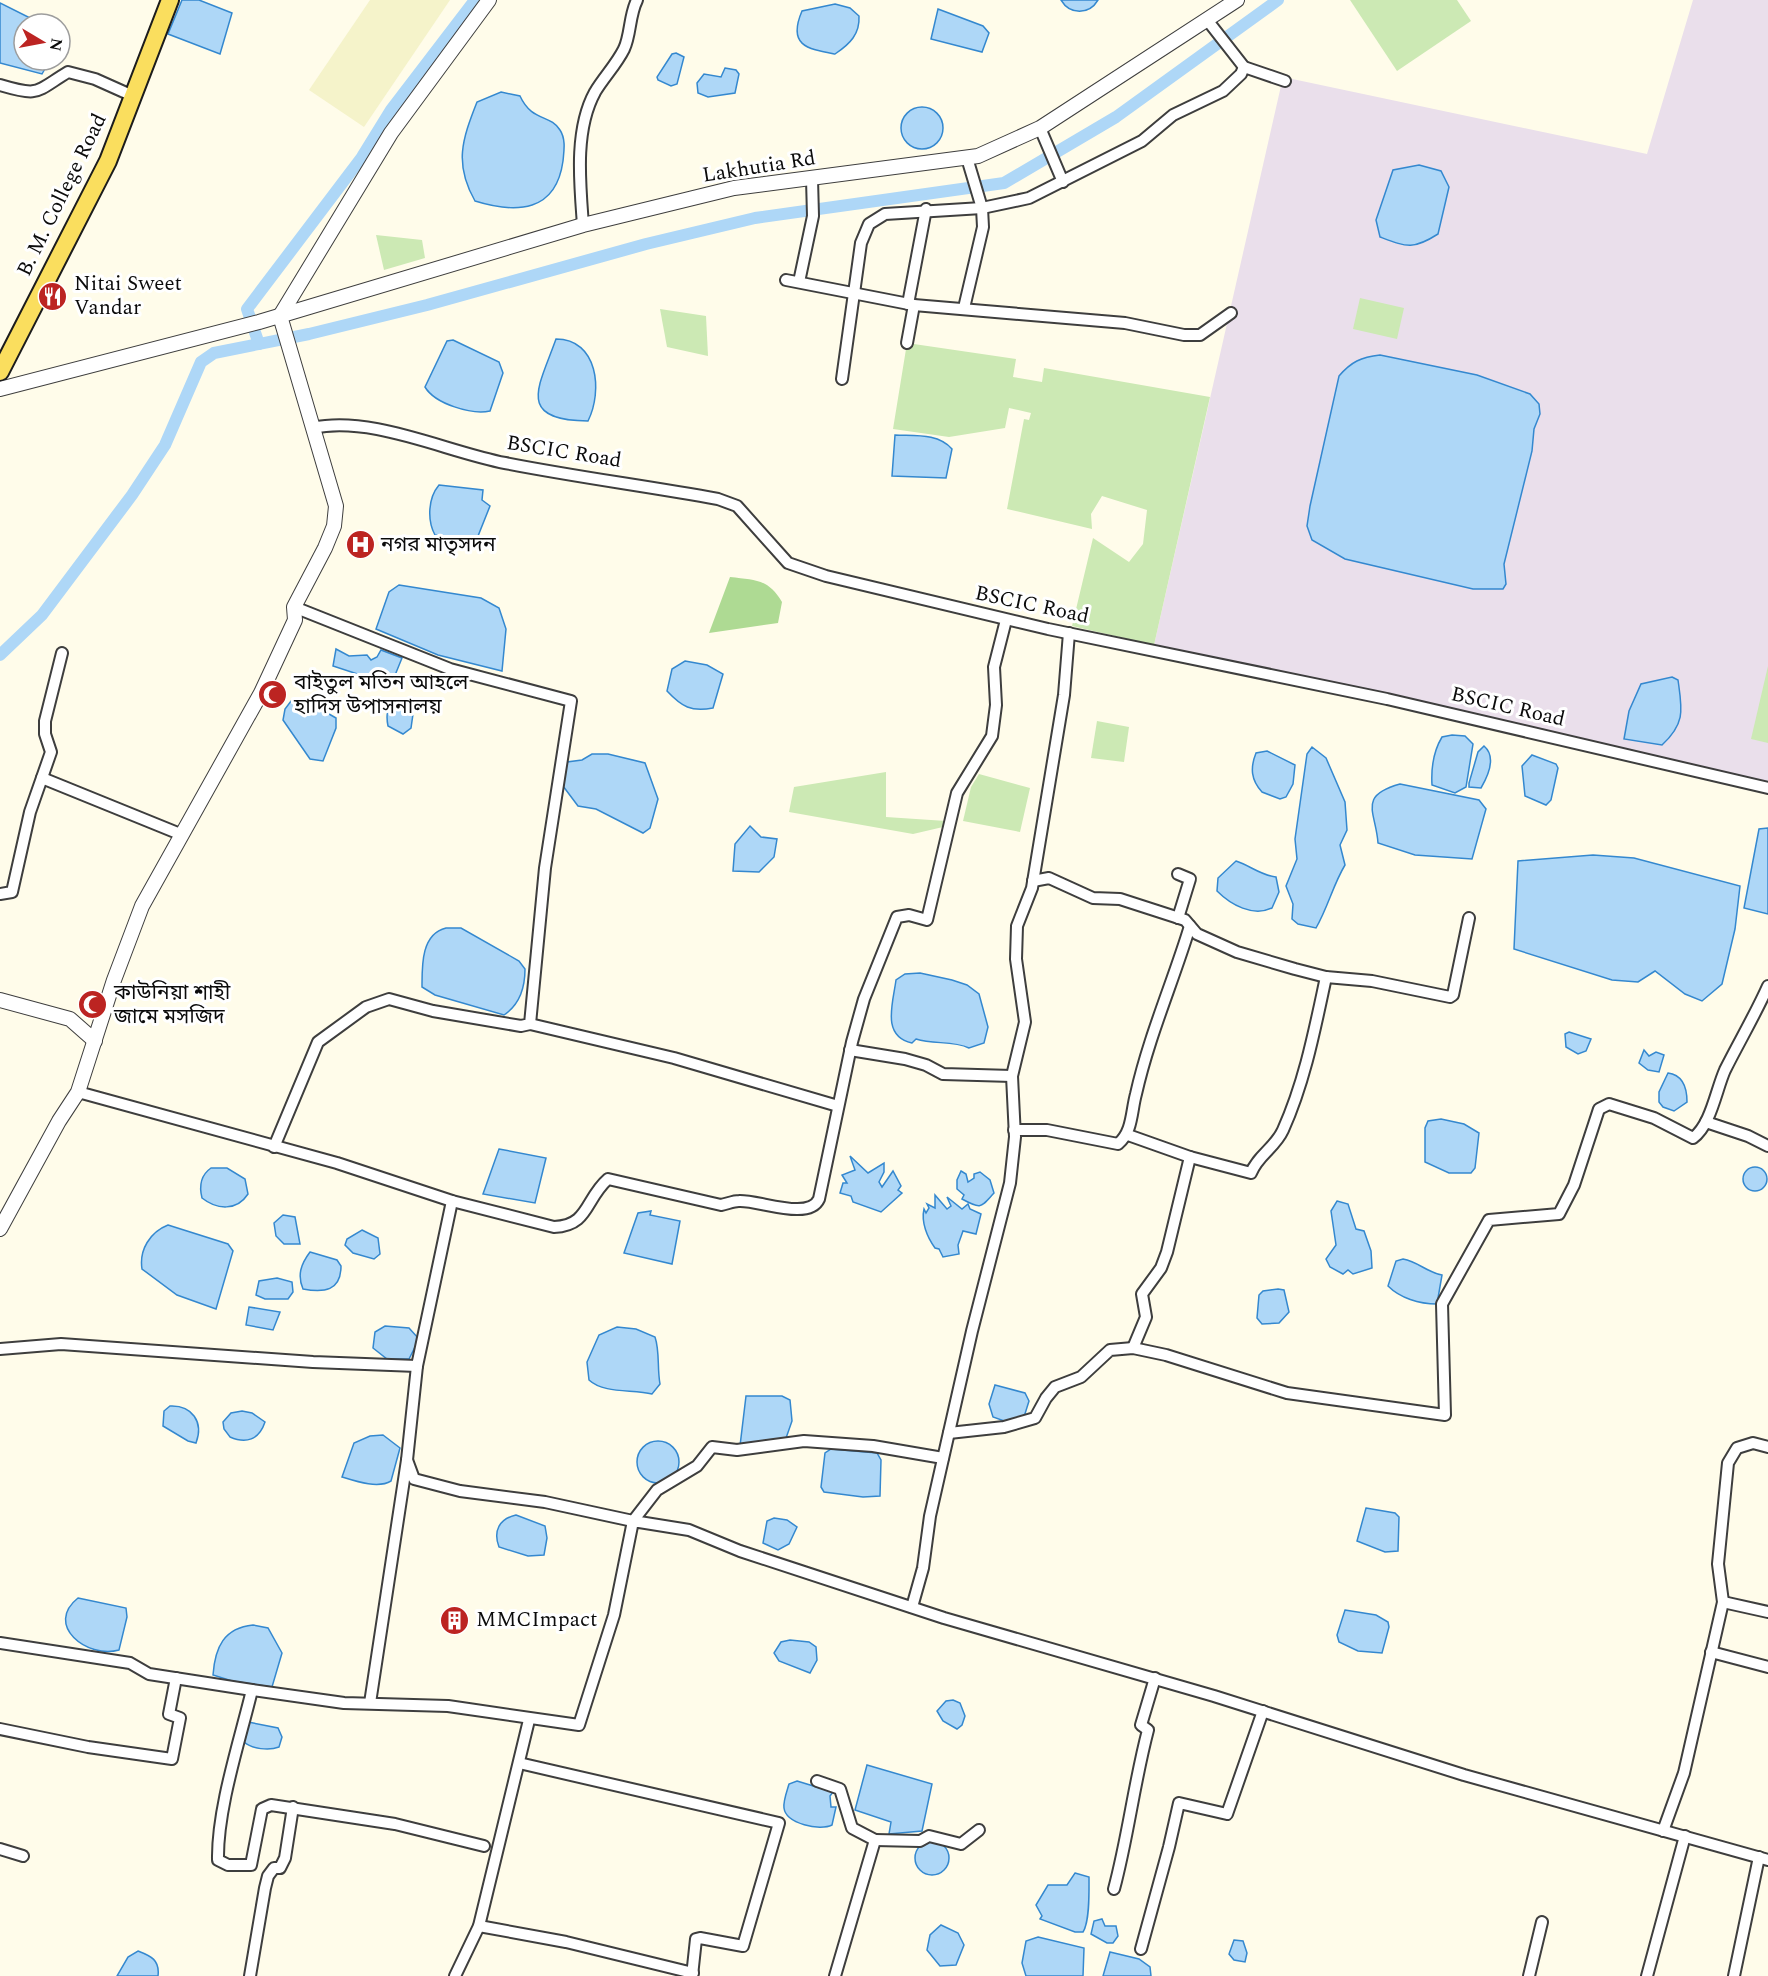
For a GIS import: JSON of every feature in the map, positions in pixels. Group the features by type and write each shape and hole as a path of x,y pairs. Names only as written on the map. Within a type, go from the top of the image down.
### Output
{"main road":[{"name":"B. M. College Road","path":"0,372 108,161 170,0"}],"street":[{"path":"0,1229 59,1121 78,1092 114,980 142,906 180,834 261,693 295,620 294,607 333,526 336,506 281,321 391,133 489,0"},
{"path":"583,225 580,181 585,123 595,92 625,47 631,12 637,0"},
{"name":"Lakhutia Rd","path":"0,389 259,322 281,321 583,225 734,188 978,156 1040,128 1208,21 1237,0"},
{"path":"1208,21 1244,67 1285,81"},
{"path":"842,379 861,243 869,224 885,214 926,209 982,208 1029,198 1143,141 1173,115 1223,91 1241,74 1244,67"},
{"path":"0,85 32,93 48,86 68,72 95,79 133,96"},
{"path":"1040,128 1063,182"},
{"path":"964,308 983,227 982,208 967,158"},
{"path":"799,282 813,216 812,179"},
{"path":"907,343 926,209"},
{"path":"786,280 911,304 1125,323 1184,335 1200,335 1231,313"},
{"name":"BSCIC Road","path":"313,428 332,423 384,432 504,463 718,499 737,506 788,563 826,576 1006,620 1387,699 1768,788"},
{"path":"294,607 450,669 571,701 545,867 530,1024"},
{"path":"78,1092 239,1135 274,1148 337,1163 452,1201 554,1227 565,1227 579,1221 598,1188 608,1179 721,1205 739,1201 801,1209 813,1206 819,1199 850,1050 864,999 897,916 909,915 927,920 957,793 992,735 996,705 994,667 1006,620"},
{"path":"912,1607 923,1568 930,1516 943,1458 1010,1183 1014,1130 1012,1076 1025,1022 1016,959 1017,926 1033,880 1064,695 1069,633"},
{"path":"0,894 12,892 30,812 51,752 45,734 45,721 62,653"},
{"path":"42,778 180,834"},
{"path":"1178,874 1190,879 1178,918"},
{"path":"1033,880 1049,878 1093,898 1120,899 1185,920 1197,934 1237,952 1326,977 1372,981 1450,997 1453,995 1469,918"},
{"path":"1014,1130 1047,1130 1118,1144 1128,1135 1136,1093 1152,1038 1190,926"},
{"path":"1128,1135 1190,1157 1251,1173 1256,1161 1276,1144 1290,1114 1307,1061 1326,977"},
{"path":"949,1433 1004,1426 1035,1418 1055,1387 1081,1377 1110,1350 1133,1348 1166,1355 1287,1393 1444,1415 1442,1304 1489,1220 1558,1214 1574,1185 1599,1108 1609,1104 1654,1118 1693,1138 1706,1122 1724,1072 1768,986"},
{"path":"0,999 70,1019 95,1041"},
{"path":"274,1148 318,1042 366,1007 389,999 432,1011 521,1026 530,1024 674,1058 838,1106"},
{"path":"850,1050 905,1059 926,1065 943,1074 1012,1076"},
{"path":"1706,1122 1748,1136 1768,1146"},
{"path":"1133,1348 1146,1317 1142,1294 1161,1268 1167,1252 1190,1157"},
{"path":"370,1703 407,1460 417,1366 452,1201"},
{"path":"0,1349 61,1344 313,1362 417,1366"},
{"path":"0,1643 130,1663 149,1674 252,1690 344,1702 448,1706 529,1720 575,1725 581,1723 614,1615 633,1521 657,1490 698,1466 712,1447 737,1450 804,1441 873,1446 943,1458"},
{"path":"1663,1831 1684,1773 1723,1602 1718,1564 1728,1463 1737,1448 1753,1443 1768,1447"},
{"path":"407,1460 414,1479 432,1485 545,1502 633,1521 689,1530 740,1551 912,1607 1155,1678 1476,1778 1766,1859 1734,1976"},
{"path":"1723,1602 1768,1612"},
{"path":"1711,1652 1768,1667"},
{"path":"0,1729 88,1747 172,1759 180,1718 169,1714 177,1678"},
{"path":"1114,1890 1126,1842 1135,1780 1148,1730 1141,1725 1155,1678"},
{"path":"252,1690 226,1800 218,1860 228,1865 251,1865 262,1809 271,1805 395,1824 484,1846"},
{"path":"1141,1949 1179,1803 1227,1814 1263,1711"},
{"path":"454,1976 479,1926 529,1720"},
{"path":"479,1926 566,1942 692,1975 696,1940 700,1938 740,1948 743,1946 779,1823 519,1763"},
{"path":"817,1781 840,1789 852,1828 874,1840 920,1841 929,1836 961,1844 979,1830"},
{"path":"250,1976 268,1876 274,1868 280,1868 285,1858 293,1807"},
{"path":"1647,1976 1685,1836"},
{"path":"835,1976 868,1870 874,1840"},
{"path":"0,1849 23,1856"},
{"path":"1529,1976 1542,1922"}],"shaded area":[{"path":"370,0 450,0 364,127 309,90"},
{"path":"1693,0 1768,0 1768,784 1154,645 1283,77 1647,154"}],"green space":[{"path":"1350,0 1457,0 1471,21 1397,71"},
{"path":"376,235 422,240 425,258 384,270"},
{"path":"1360,298 1404,308 1397,339 1353,329"},
{"path":"660,309 706,316 708,356 667,347"},
{"path":"907,343 1016,359 1013,377 1042,382 1044,368 1210,397 1154,645 1072,626 1093,538 1129,562 1143,544 1147,510 1102,496 1091,514 1092,529 1007,509 1024,419 1029,420 1031,413 1009,408 1005,428 949,437 893,429"},
{"path":"730,577 761,582 772,589 782,602 778,623 709,633"},
{"path":"1768,666 1768,743 1751,739"},
{"path":"1097,721 1129,727 1124,762 1091,758"},
{"path":"886,772 886,817 946,821 943,827 913,834 789,812 794,787"},
{"path":"979,774 1030,788 1020,832 963,821 971,787"}],"water":[{"path":"182,0 199,0 232,13 220,54 168,34"},
{"path":"1061,0 1098,0 1085,11 1074,11"},
{"path":"0,3 18,12 12,12 12,66 0,63"},
{"path":"835,4 850,8 859,16 858,28 853,38 835,54 816,50 803,44 797,32 802,11"},
{"path":"938,9 983,26 989,33 982,52 931,39"},
{"path":"676,53 684,57 677,84 671,86 658,80 657,77 672,54"},
{"path":"725,68 736,70 739,74 735,93 708,97 698,93 697,83 704,74 721,77"},
{"path":"501,92 520,96 530,110 556,125 563,137 563,157 559,178 552,191 532,205 519,208 475,201 468,188 462,163 464,140 477,102"},
{"path":"922,107 937,113 943,128 937,143 922,149 907,143 901,128 907,113"},
{"path":"1419,165 1441,171 1449,187 1438,234 1416,245 1404,245 1380,237 1376,220 1393,170"},
{"path":"556,339 570,341 589,357 596,382 593,409 588,421 550,415 541,407 538,398 539,386"},
{"path":"453,340 499,362 503,373 490,411 464,410 455,407 437,398 425,387 447,341"},
{"path":"1380,355 1477,375 1530,394 1539,404 1540,414 1534,429 1532,451 1504,564 1506,584 1503,589 1473,589 1345,559 1312,540 1307,526 1310,506 1339,376 1357,361"},
{"path":"895,435 926,436 940,440 952,449 946,478 892,476"},
{"path":"439,485 483,490 482,500 490,506 478,536 471,543 435,535 432,529 430,509 435,490"},
{"path":"399,585 481,598 499,608 506,629 502,671 438,655 376,629 389,592"},
{"path":"336,649 349,656 367,655 371,660 377,657 381,650 402,658 391,685 333,666"},
{"path":"685,661 707,665 723,674 713,708 687,707 667,691 672,669"},
{"path":"1672,677 1678,680 1681,715 1670,737 1662,745 1624,739 1629,711 1641,684"},
{"path":"395,700 407,701 414,707 411,728 403,734 388,726 387,712"},
{"path":"291,701 317,707 336,718 336,728 323,761 310,759 283,720 285,709"},
{"path":"1465,736 1473,744 1466,787 1455,793 1432,785 1432,766 1436,748 1442,737"},
{"path":"1484,746 1490,756 1490,767 1481,788 1469,787 1478,752"},
{"path":"1312,747 1326,758 1345,802 1347,830 1340,845 1345,865 1316,928 1298,924 1292,919 1293,904 1286,886 1297,859 1295,839 1307,754"},
{"path":"1267,751 1295,765 1293,784 1286,797 1280,799 1262,792 1256,783 1252,769 1256,753"},
{"path":"592,754 608,754 645,763 658,799 650,828 643,833 596,809 578,806 563,786 567,762 582,760"},
{"path":"1532,755 1556,764 1558,768 1551,800 1546,805 1525,796 1522,766"},
{"path":"1400,784 1479,800 1486,809 1472,859 1415,855 1378,843 1372,806 1374,800 1378,794"},
{"path":"750,826 761,837 777,839 774,857 759,872 733,871 735,844"},
{"path":"1768,828 1768,914 1744,908 1759,829"},
{"path":"1593,855 1634,858 1740,886 1735,929 1722,984 1702,1001 1685,994 1655,971 1638,982 1612,980 1514,949 1518,861"},
{"path":"1236,861 1276,877 1279,892 1272,908 1257,911 1243,908 1229,901 1217,891 1218,878"},
{"path":"446,928 461,928 519,961 525,969 520,995 514,1006 504,1015 435,995 422,987 423,961 427,944 438,931"},
{"path":"920,973 967,985 979,994 988,1027 984,1043 969,1048 916,1039 912,1043 902,1039 896,1033 891,1018 896,980 905,974"},
{"path":"1569,1032 1591,1039 1586,1051 1578,1054 1566,1047 1565,1034"},
{"path":"1644,1050 1649,1056 1656,1052 1664,1055 1659,1072 1648,1070 1639,1063"},
{"path":"1668,1073 1681,1079 1686,1092 1687,1102 1674,1111 1663,1107 1659,1102 1659,1092"},
{"path":"1441,1119 1464,1124 1479,1133 1475,1168 1471,1173 1449,1173 1425,1162 1425,1128 1428,1121"},
{"path":"499,1149 546,1158 535,1203 483,1194"},
{"path":"850,1156 868,1173 884,1163 884,1172 879,1182 882,1187 893,1171 901,1186 898,1190 902,1193 881,1212 853,1202 851,1196 840,1193 843,1183 847,1183 842,1175 855,1170"},
{"path":"1755,1167 1760,1168 1766,1174 1766,1184 1760,1190 1755,1191 1750,1190 1744,1184 1743,1179 1744,1174 1750,1168"},
{"path":"211,1168 227,1168 245,1179 248,1194 243,1200 227,1207 214,1205 202,1198 202,1181"},
{"path":"961,1171 966,1174 968,1182 974,1178 974,1174 980,1172 990,1180 994,1193 983,1204 977,1206 962,1199 964,1195 957,1189 957,1180"},
{"path":"935,1195 947,1209 951,1206 947,1197 962,1209 968,1204 970,1209 981,1214 976,1234 963,1231 958,1245 959,1254 943,1257 927,1234 923,1219 924,1209 926,1213 929,1208 927,1204 935,1208"},
{"path":"1337,1201 1348,1204 1356,1229 1364,1231 1371,1251 1372,1268 1353,1274 1348,1270 1343,1274 1330,1267 1326,1259 1336,1245 1331,1211"},
{"path":"651,1211 650,1215 680,1221 672,1264 624,1253 638,1213"},
{"path":"283,1215 295,1217 300,1244 284,1244 276,1236 274,1223"},
{"path":"168,1225 228,1244 233,1251 216,1309 177,1295 142,1269 142,1255 147,1242 156,1232"},
{"path":"362,1230 378,1238 380,1254 374,1259 353,1253 345,1245 347,1239"},
{"path":"310,1252 337,1260 341,1266 335,1285 318,1291 303,1289 300,1279 301,1270"},
{"path":"1403,1259 1442,1275 1437,1304 1410,1300 1388,1286 1396,1261"},
{"path":"277,1278 292,1282 293,1292 288,1299 265,1299 256,1295 259,1281"},
{"path":"1284,1290 1289,1312 1279,1323 1262,1324 1257,1318 1259,1295 1263,1291"},
{"path":"249,1307 280,1312 273,1330 246,1325"},
{"path":"385,1326 409,1328 419,1339 409,1359 387,1359 373,1348 375,1332"},
{"path":"617,1327 636,1329 655,1337 660,1384 652,1394 602,1387 589,1380 587,1362 599,1335"},
{"path":"995,1385 1025,1393 1029,1401 1024,1417 1007,1422 993,1417 989,1404"},
{"path":"746,1396 782,1396 790,1400 792,1421 785,1441 740,1446"},
{"path":"170,1406 184,1408 194,1416 198,1428 196,1443 188,1441 163,1426 164,1411"},
{"path":"242,1411 252,1413 265,1422 256,1437 247,1440 236,1439 230,1437 224,1429 223,1422 231,1413"},
{"path":"383,1435 400,1448 391,1481 373,1484 342,1477 354,1443 370,1436"},
{"path":"658,1441 673,1447 679,1462 673,1477 658,1483 643,1477 637,1462 643,1447"},
{"path":"831,1449 877,1453 881,1460 880,1496 863,1497 824,1492 821,1487 825,1453"},
{"path":"1366,1508 1395,1513 1399,1517 1398,1551 1385,1552 1357,1541"},
{"path":"516,1515 545,1526 547,1538 544,1555 528,1556 499,1547 497,1531 499,1526 505,1519"},
{"path":"774,1518 787,1520 797,1527 789,1544 778,1550 763,1543 767,1521"},
{"path":"78,1598 126,1608 127,1617 119,1650 94,1649 74,1638 68,1629 66,1619 69,1608"},
{"path":"1345,1610 1376,1615 1388,1622 1389,1627 1382,1653 1358,1651 1339,1642 1337,1635"},
{"path":"253,1625 268,1628 282,1653 272,1687 232,1681 213,1675 216,1656 223,1641 235,1630"},
{"path":"790,1640 809,1642 816,1647 817,1660 810,1673 779,1661 774,1653 781,1642"},
{"path":"953,1700 960,1703 965,1716 962,1725 957,1729 943,1721 937,1711 946,1701"},
{"path":"248,1722 278,1728 282,1737 279,1747 261,1749 244,1742"},
{"path":"867,1765 932,1784 922,1831 889,1834 891,1822 855,1810"},
{"path":"797,1781 833,1792 830,1796 831,1807 836,1807 832,1825 820,1827 804,1825 786,1814 784,1802 789,1784"},
{"path":"932,1841 944,1846 949,1858 944,1870 932,1875 920,1870 915,1858 920,1846"},
{"path":"1075,1873 1089,1877 1088,1913 1083,1932 1075,1932 1040,1919 1042,1916 1036,1905 1048,1885 1067,1885"},
{"path":"1102,1919 1105,1926 1116,1926 1118,1936 1113,1943 1107,1943 1091,1934 1094,1921"},
{"path":"941,1925 958,1933 964,1945 956,1965 940,1966 927,1950 930,1935"},
{"path":"1038,1937 1084,1948 1083,1976 1026,1976 1022,1963 1026,1941"},
{"path":"1234,1940 1243,1941 1247,1953 1245,1962 1234,1960 1229,1954"},
{"path":"138,1951 154,1959 158,1966 158,1976 117,1976 128,1957"},
{"path":"1110,1952 1139,1959 1150,1967 1151,1976 1103,1976"}],"waterway":[{"path":"259,344 247,309 362,157 391,110 475,0"},
{"path":"0,655 42,615 132,495 165,445 201,362 214,353 309,334 427,305 646,244 755,218 1004,183 1116,117 1278,0"}],"place":[{"name":"Nitai Sweet Vandar","path":"53,296"},
{"name":"নগর মাতৃসদন","path":"360,545"},
{"name":"বাইতুল মতিন আহলে হাদিস উপাসনালয়","path":"273,695"},
{"name":"কাউনিয়া শাহী জামে মসজিদ","path":"93,1005"},
{"name":"MMCImpact","path":"455,1620"}]}
